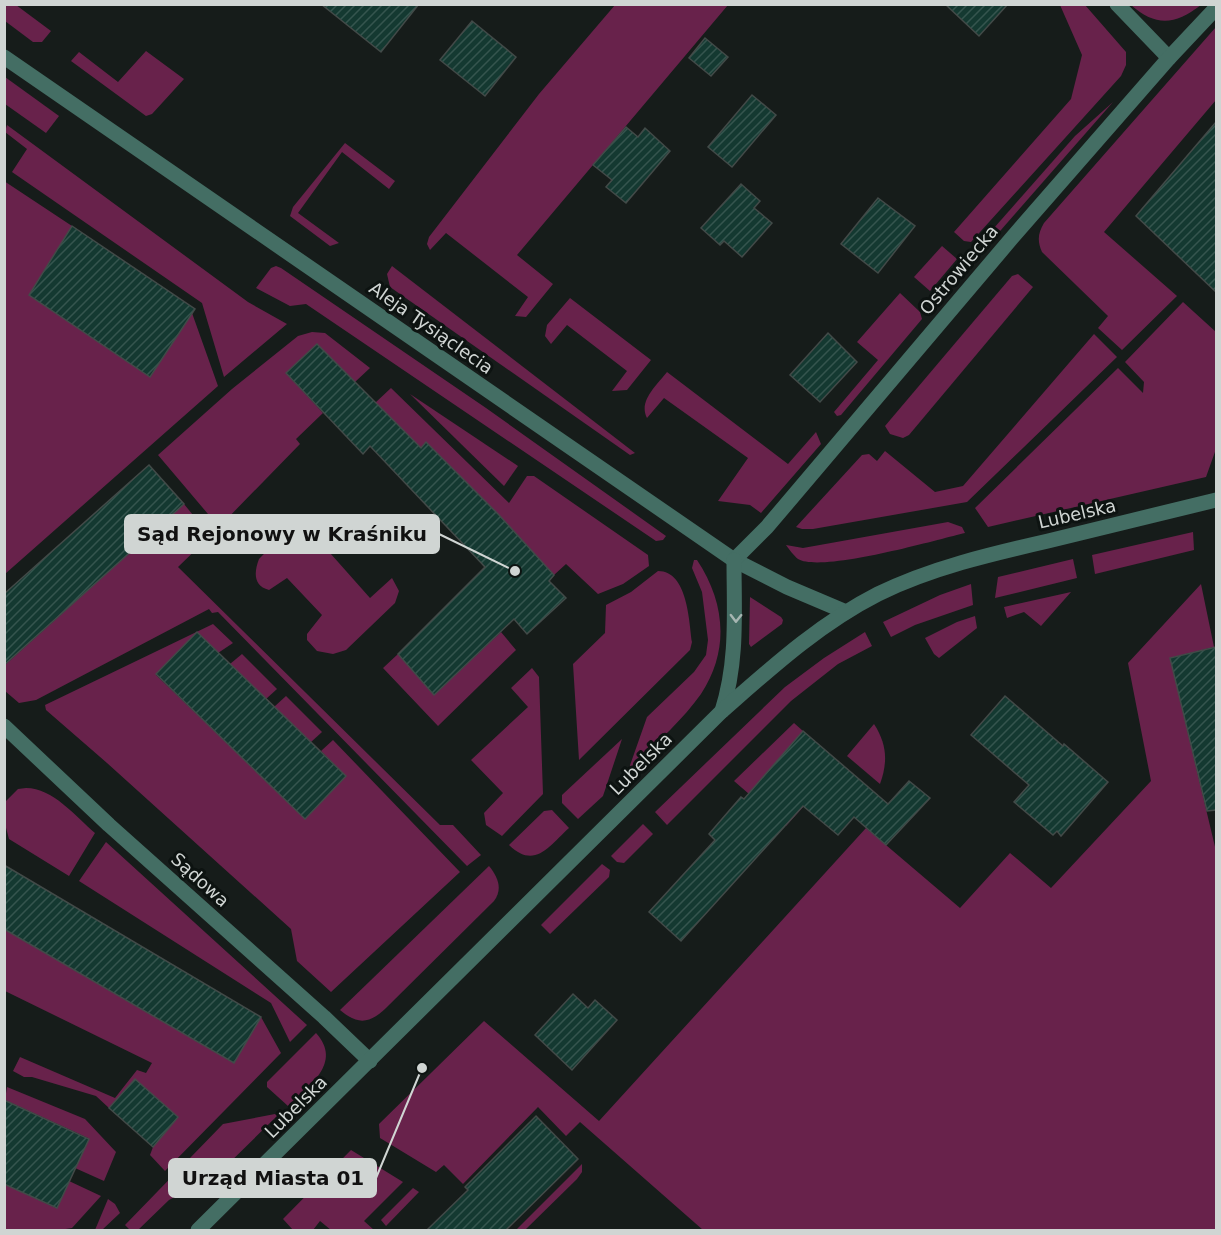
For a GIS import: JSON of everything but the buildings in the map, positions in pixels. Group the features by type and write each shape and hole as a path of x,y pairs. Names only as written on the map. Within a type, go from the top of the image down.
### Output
{"street":[{"path":"1117,4 1169,58"},
{"name":"Ostrowiecka","path":"734,560 767,526 1011,239 1169,58 1216,8"},
{"name":"Aleja Tysiąclecia","path":"4,57 734,560 787,587 846,612"},
{"name":"Lubelska","path":"198,1230 722,711 786,655 846,612 912,579 1004,551 1216,500"},
{"path":"722,711 734,657 736,617 734,560"},
{"name":"Sądowa","path":"4,726 109,825 370,1061"}],"shaded area":[{"path":"5,4 16,5 51,31 42,42 33,42 5,21"},
{"path":"615,5 728,5 517,255 553,284 526,317 515,316 528,297 446,233 430,250 427,244 429,237 539,94"},
{"path":"1060,5 1085,5 1126,52 1126,65 1121,76 971,242 964,241 954,232 1071,99 1082,55"},
{"path":"1131,5 1201,5 1183,17 1166,21 1149,17"},
{"path":"1216,27 1216,100 1104,232 1177,296 1122,350 1098,328 1108,316 1042,252 1039,234 1044,223"},
{"path":"146,51 184,79 152,114 146,116 71,61 79,52 118,82"},
{"path":"5,77 59,116 46,133 5,104"},
{"path":"1113,102 987,246 979,245 1075,136"},
{"path":"7,125 248,302 287,324 224,377 202,303 12,172 27,149 5,132"},
{"path":"345,143 395,181 389,189 342,152 298,213 339,243 330,246 290,216 293,207"},
{"path":"4,181 72,226 30,295 150,377 192,313 218,386 5,574"},
{"path":"942,246 957,259 930,291 914,277"},
{"path":"276,266 486,408 666,536 663,540 656,541 306,304 290,306 256,288 271,268"},
{"path":"392,266 635,453 630,455 390,287 387,274"},
{"path":"1018,274 1033,287 909,435 903,438 890,434 885,426 1012,276"},
{"path":"900,293 920,312 922,319 841,415 837,416 834,412 878,360 857,342"},
{"path":"570,298 651,360 627,390 612,391 627,371 567,325 551,344 545,336 547,325"},
{"path":"1183,302 1216,332 1216,449 1206,477 988,527 975,508 1118,368 1143,393 1144,382 1125,362"},
{"path":"312,332 325,333 370,368 355,382 317,345 286,373 323,413 296,439 300,444 219,527 158,455 232,389 298,336"},
{"path":"1094,334 1117,357 967,502 813,529 796,527 862,455 869,454 877,461 885,451 935,492 963,486"},
{"path":"667,372 788,464 816,432 821,444 761,513 750,505 718,501 748,458 664,398 647,418 645,405 647,399"},
{"path":"391,388 509,503 527,476 534,476 648,555 649,566 623,584 598,594 566,564 554,575 499,515 427,443 421,448 375,403"},
{"path":"410,394 518,466 504,486"},
{"path":"184,504 210,536 178,567 440,825 453,825 481,855 467,866 218,612 212,613 209,609 36,700 19,703 5,691 5,665"},
{"path":"299,518 370,598 392,578 399,591 395,603 346,650 333,654 317,651 307,640 307,634 322,615 287,578 269,590 260,585 256,578 259,559"},
{"path":"948,522 962,527 965,533 853,559 811,562 798,559 786,545 803,548"},
{"path":"1193,532 1194,550 1095,574 1092,555"},
{"path":"1073,559 1077,578 995,598 998,577"},
{"path":"694,560 697,560 714,592 718,609 720,643 717,660 701,694 693,704 628,771 647,717 694,672 706,655 708,640 702,592 692,568"},
{"path":"658,571 668,573 676,579 681,588 690,622 692,642 690,650 579,760 573,664 605,633 606,605 631,592"},
{"path":"971,584 973,605 915,625 891,637 883,622 940,595"},
{"path":"1201,584 1214,647 1170,658 1216,851 1216,1230 703,1230 580,1122 566,1136 538,1107 463,1184 444,1165 436,1172 380,1138 379,1124 484,1021 599,1121 866,828 960,908 1010,853 1051,888 1151,781 1128,663"},
{"path":"1071,592 1041,626 1024,612 1007,618 1004,607"},
{"path":"750,597 783,620 782,624 751,647 749,644"},
{"path":"975,616 977,628 939,658 934,654 925,638"},
{"path":"213,624 233,643 218,653 197,633 156,675 305,818 346,776 321,751 333,740 460,872 331,992 297,961 291,929 46,710 45,705"},
{"path":"501,632 516,650 438,726 383,668 398,654 434,695"},
{"path":"865,632 872,646 838,664 791,701 667,825 655,812 785,687 824,658"},
{"path":"242,654 277,689 266,699 230,664"},
{"path":"532,668 539,677 543,794 502,836 486,825 484,813 503,793 471,760 528,707 511,688"},
{"path":"286,696 322,732 311,742 274,707"},
{"path":"794,723 803,731 765,775 804,806 786,826 734,781"},
{"path":"874,724 882,739 885,753 880,784 847,756"},
{"path":"622,739 603,796 578,819 562,803 562,795"},
{"path":"18,789 36,789 54,798 95,833 69,876 9,839 5,824 5,802"},
{"path":"552,810 569,828 548,848 541,853 527,855 509,845 544,811"},
{"path":"643,824 653,834 624,863 617,862 611,856"},
{"path":"106,842 307,1025 290,1042 271,1003 79,881"},
{"path":"602,864 610,870 609,877 550,934 541,925"},
{"path":"489,866 498,883 497,897 386,1008 369,1020 363,1021 352,1018 340,1010"},
{"path":"5,929 234,1062 261,1017 281,1053 165,1171 150,1155 153,1147 178,1117 135,1080 109,1108 96,1096 32,1077 24,1077 13,1071 20,1057 115,1098 137,1070 146,1073 152,1063 5,991"},
{"path":"316,1033 326,1054 325,1064 313,1082 288,1106 267,1087 267,1082"},
{"path":"7,1087 85,1119 116,1152 104,1181 75,1168 88,1138 5,1100"},
{"path":"275,1114 277,1116 219,1173 169,1200 138,1230 130,1230 125,1225 223,1124"},
{"path":"351,1150 403,1182 364,1221 374,1230 331,1230 320,1221 313,1230 293,1230 283,1219"},
{"path":"582,1164 582,1172 577,1179 525,1230 516,1230"},
{"path":"69,1181 101,1196 72,1228 5,1230 5,1184 56,1208"},
{"path":"413,1188 419,1192 386,1226 381,1220"},
{"path":"108,1199 115,1204 120,1213 102,1230 95,1230"}],"place":[{"name":"Sąd Rejonowy w Kraśniku","path":"515,571"},
{"name":"Urząd Miasta 01","path":"422,1068"}]}
